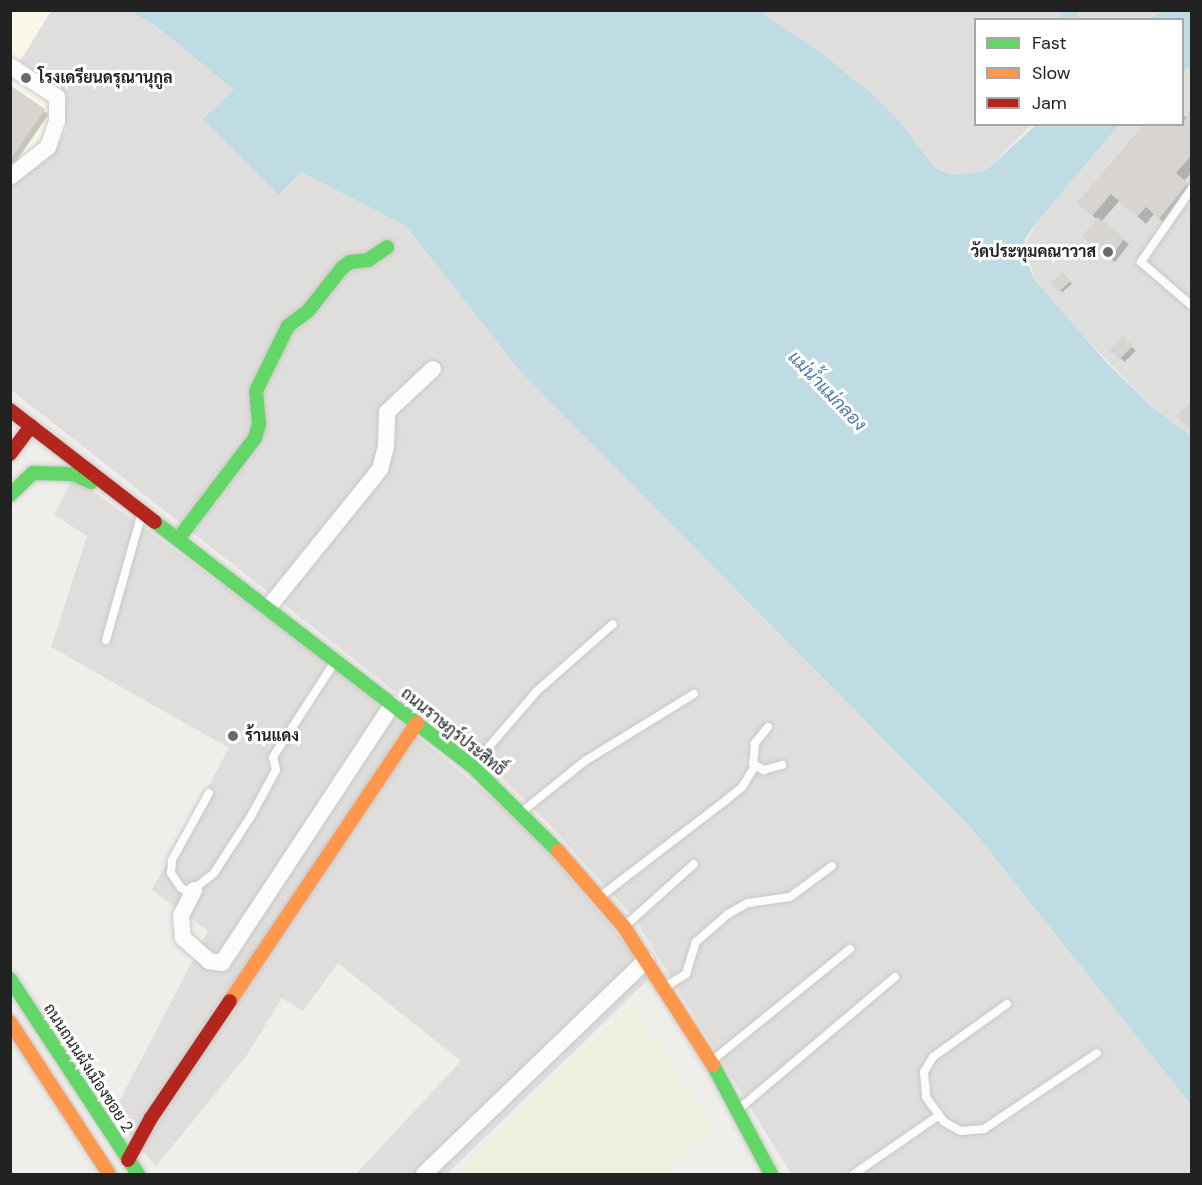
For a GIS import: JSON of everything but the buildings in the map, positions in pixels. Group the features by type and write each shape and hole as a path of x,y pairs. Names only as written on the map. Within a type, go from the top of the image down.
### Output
{"street":[{"path":"10,66 57,97 57,122 48,147 10,177"},
{"path":"178,539 255,438 259,424 256,391 288,326 308,311 342,268 350,262 368,260 387,247"},
{"path":"268,608 380,469 386,446 387,412 433,369"},
{"name":"ถนนราษฎร์ประสิทธิ์","path":"10,410 31,426 42,449 142,513 178,539 472,766 522,812 624,927 665,987 711,1062 771,1174"},
{"path":"10,454 31,426"},
{"path":"10,493 42,449"},
{"path":"10,493 33,473 73,474 142,513"},
{"path":"194,890 181,916 183,938 209,961 222,963 393,704"},
{"path":"10,1022 106,1169 125,1155 417,723"},
{"path":"424,1174 646,960"},
{"name":"ถนนถนนผังเมืองซอย 2","path":"10,979 138,1174"}],"lane":[{"path":"1191,188 1141,262 1191,306"},
{"path":"106,640 142,513"},
{"path":"472,766 537,691 613,624"},
{"path":"209,793 172,860 171,873 181,888 194,890 214,873 251,816 276,770 273,757 336,660"},
{"path":"522,812 585,760 694,694"},
{"path":"598,898 742,787 755,766 752,753 755,743 768,728"},
{"path":"755,766 764,770 782,765"},
{"path":"624,927 694,864"},
{"path":"665,987 686,974 696,942 719,920 748,903 790,897 832,866"},
{"path":"711,1062 850,949"},
{"path":"736,1111 895,976"},
{"path":"1007,1004 933,1057 924,1072 926,1097 938,1116 961,1131 984,1129 1097,1053"},
{"path":"854,1174 938,1116"}],"shaded area":[{"name":"โรงเดรียนดรุณานุกูล","path":"11,11 51,11 20,61 63,95 46,141 11,170"},
{"path":"51,11 130,11 156,26 234,90 280,195 301,172 406,226 519,370 972,829 1191,1105 1191,1174 791,1174 635,919 546,821 491,767 11,390 10,183 55,147 67,130 62,114 68,101 20,61"},
{"path":"759,11 1166,11 1153,18 974,18 974,126 1030,126 985,171 953,175 935,168 901,123 872,94 818,50"},
{"name":"วัดประทุมคณาวาส","path":"1191,66 1191,436 1153,408 1057,309 1036,282 1024,248 1036,223 1118,126 1184,126 1184,71"},
{"path":"73,477 293,635 529,828 652,976 447,1174 356,1174 461,1061 338,963 303,1011 282,998 247,1055 156,1166 112,1115 208,931 152,890 229,748 51,647 87,536 54,515"}],"green space":[{"path":"633,1002 714,1131 663,1174 454,1174"}],"water":[{"path":"1166,10 1191,11 1191,66 1184,71 1184,18 1151,18"},
{"name":"แม่น้ำแม่กลอง","path":"130,11 759,11 818,50 872,94 901,123 935,168 953,175 985,171 1035,126 1118,126 1036,223 1025,239 1024,256 1036,282 1107,363 1153,408 1191,436 1191,1105 972,829 519,370 406,226 301,172 279,195 203,119 234,90 156,26"}],"waterway":[{"path":"1067,10 1071,18"}],"traffic: fast":[{"path":"178,539 255,438 259,424 256,391 288,326 308,311 342,268 350,262 368,260 387,247"},
{"path":"10,495 33,473 73,474 91,482"},
{"path":"155,522 472,766 558,851"},
{"path":"10,979 138,1174"},
{"path":"713,1065 771,1174"}],"traffic: slow":[{"path":"230,1001 417,723"},
{"path":"558,851 624,927 713,1065"},
{"path":"10,1022 109,1174"}],"traffic: jam":[{"path":"10,410 155,522"},
{"path":"10,454 31,426"},
{"path":"128,1160 151,1118 230,1001"}],"place":[{"name":"โรงเดรียนดรุณานุกูล","path":"26,78"},
{"name":"วัดประทุมคณาวาส","path":"1108,252"},
{"name":"ร้านแดง","path":"233,736"}]}
